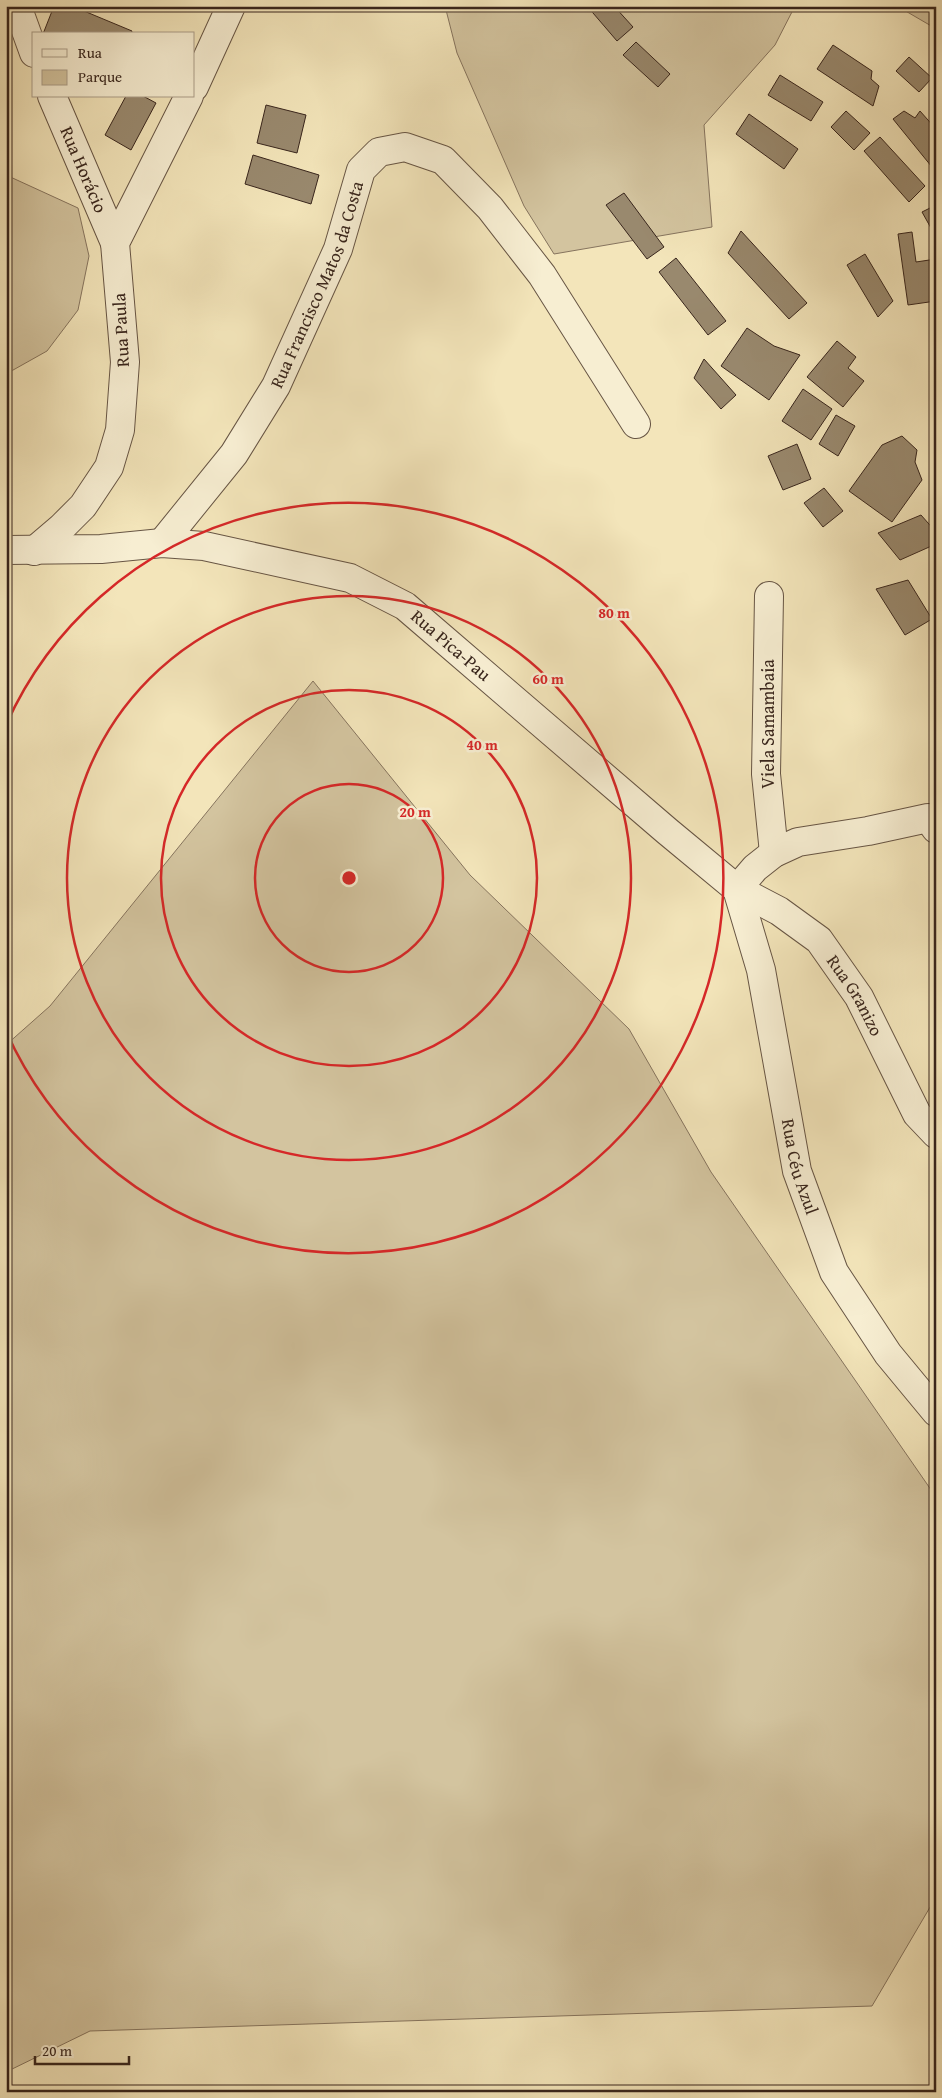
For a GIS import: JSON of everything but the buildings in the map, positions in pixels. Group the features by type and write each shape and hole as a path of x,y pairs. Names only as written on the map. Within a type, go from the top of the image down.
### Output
{"street":[{"path":"17,6 32,47"},
{"path":"195,85 231,6"},
{"name":"Rua Horácio","path":"53,98 115,242"},
{"path":"115,242 189,98"},
{"name":"Rua Francisco Matos da Costa","path":"162,543 234,454 276,386 338,249 360,170 379,152 405,147 443,160 490,208 542,275 636,424"},
{"name":"Rua Paula","path":"34,551 83,506 109,467 120,430 125,362 115,242"},
{"name":"Rua Pica-Pau","path":"6,550 101,549 162,543 204,546 350,578 405,606 737,889"},
{"name":"Viela Samambaia","path":"769,596 766,774 774,852"},
{"path":"737,889 755,868 774,852 798,842 868,831 928,818 936,829"},
{"name":"Rua Granizo","path":"737,889 779,911 819,940 859,997 917,1114 936,1134"},
{"name":"Rua Céu Azul","path":"737,889 761,970 797,1171 834,1272 888,1354 936,1412"}],"green space":[{"path":"445,6 795,6 775,45 704,125 712,227 554,254 524,206 457,53"},
{"path":"897,6 936,6 936,24 933,27"},
{"path":"6,175 78,208 89,256 78,310 47,351 6,374"},
{"path":"313,681 470,875 629,1029 711,1172 936,1497 936,1897 872,2006 90,2031 6,2072 6,1045 50,1006"}]}
